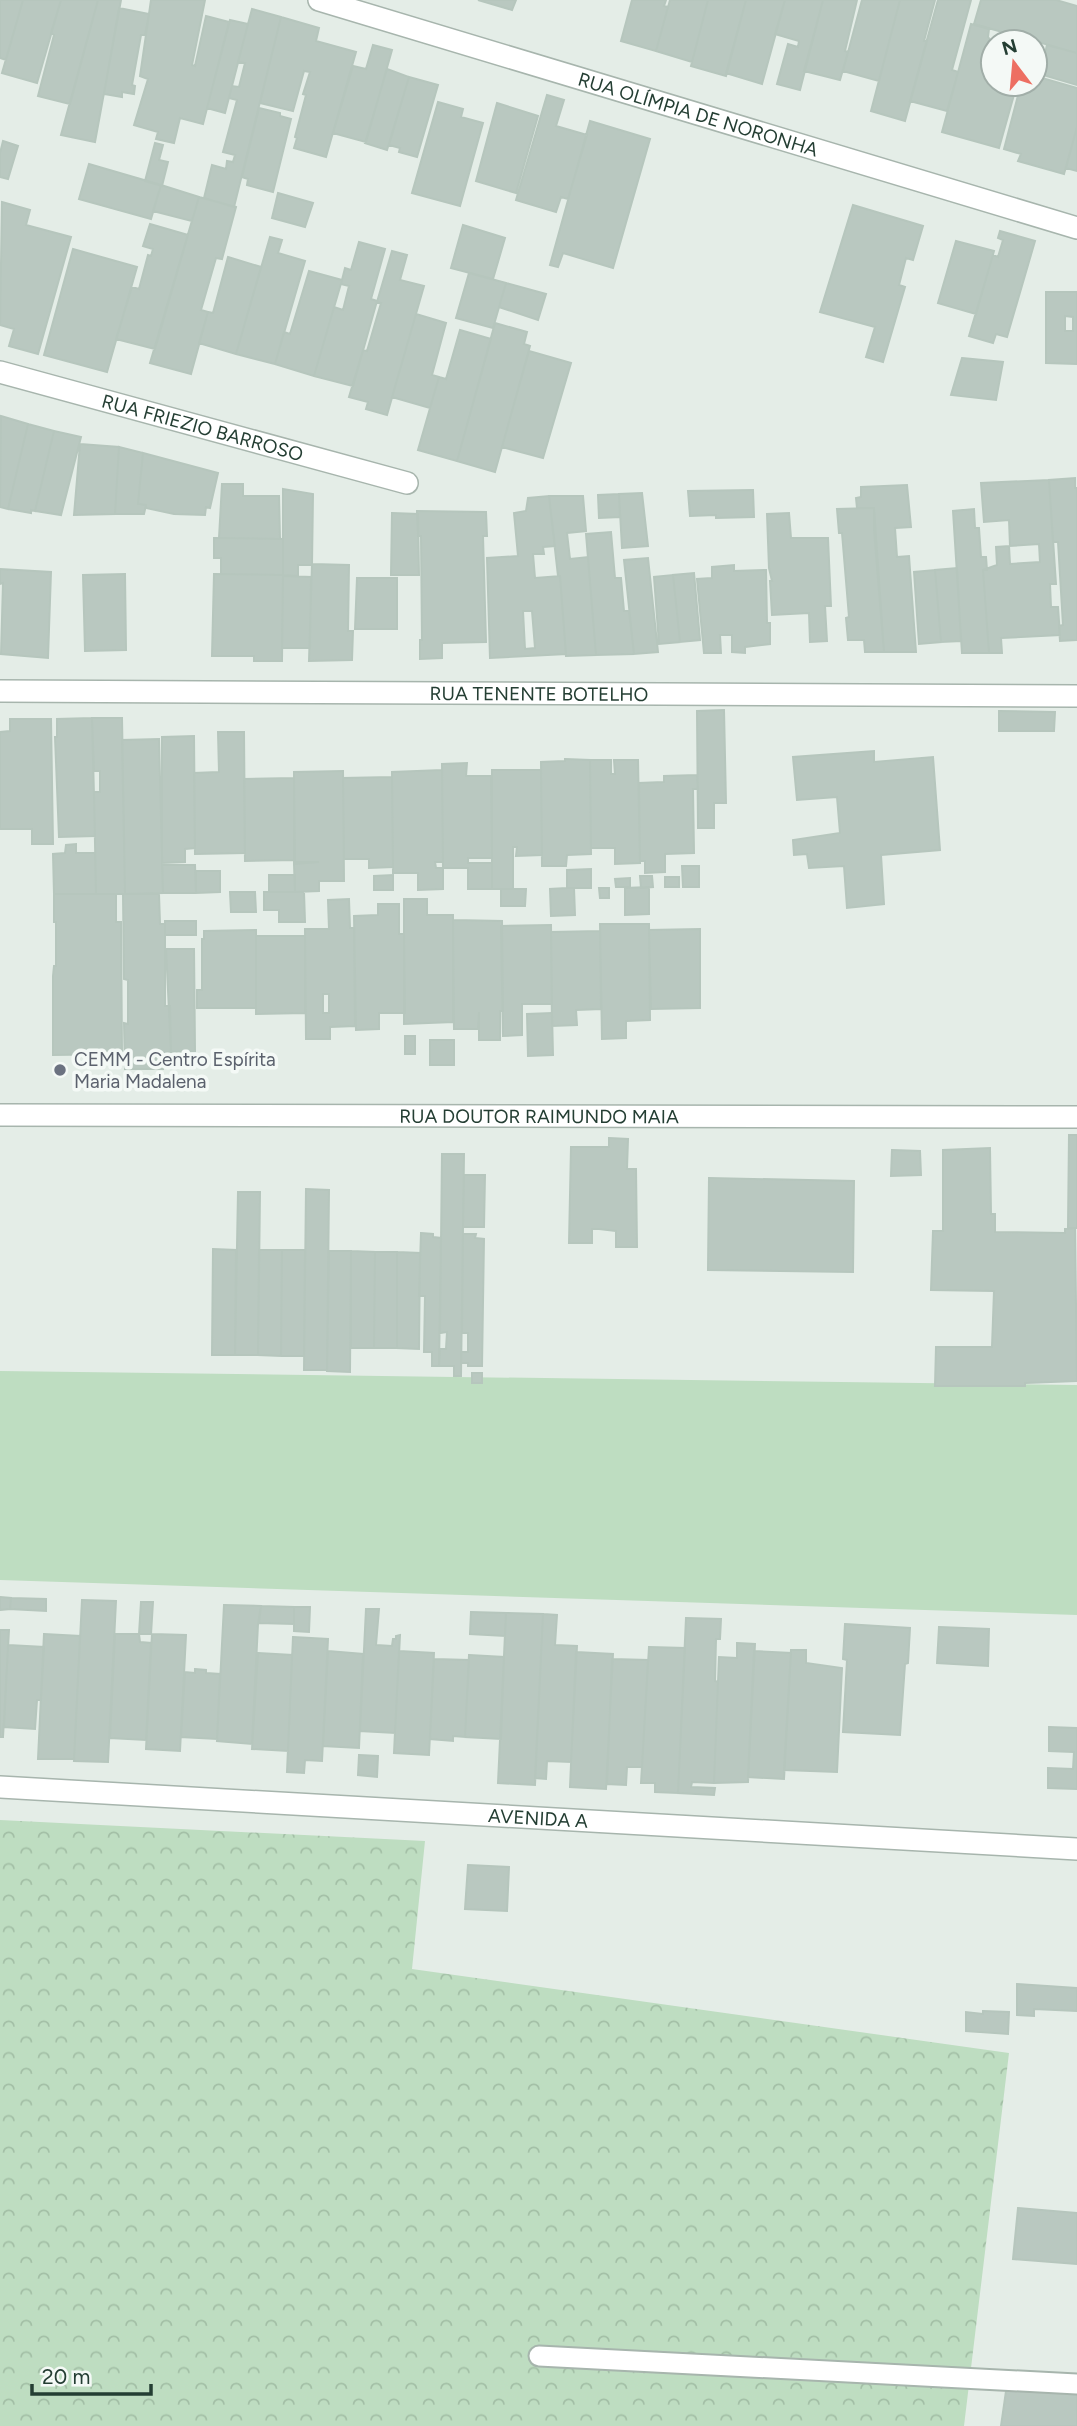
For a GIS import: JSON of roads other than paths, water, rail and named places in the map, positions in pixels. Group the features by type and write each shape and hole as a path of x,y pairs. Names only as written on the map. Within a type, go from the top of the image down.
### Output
{"street":[{"name":"RUA OLÍMPIA DE NORONHA","path":"319,0 1077,229"},
{"name":"RUA FRIEZIO BARROSO","path":"0,372 407,483"},
{"name":"RUA TENENTE BOTELHO","path":"0,691 1077,696"},
{"name":"RUA DOUTOR RAIMUNDO MAIA","path":"0,1115 1077,1117"},
{"name":"AVENIDA A","path":"0,1787 1077,1849"}],"lane":[{"path":"539,2356 1077,2384"}],"place":[{"name":"CEMM - Centro Espírita Maria Madalena","path":"60,1070"}]}
